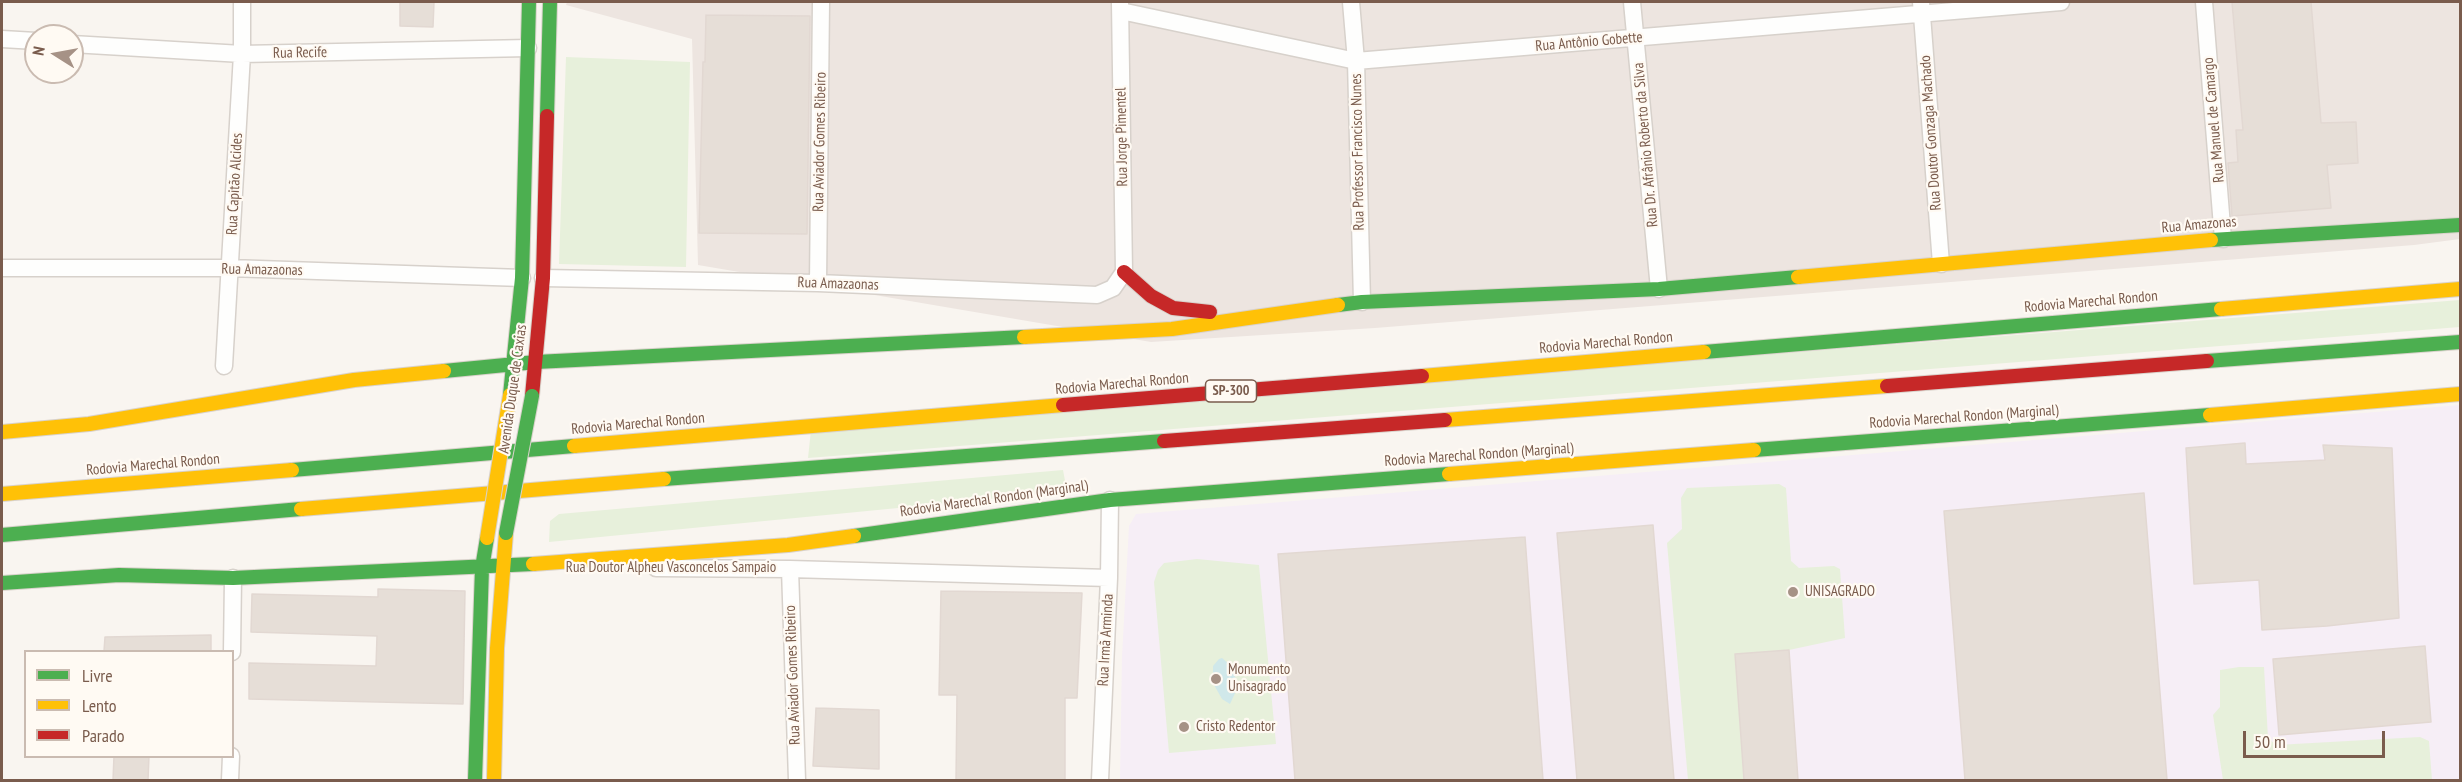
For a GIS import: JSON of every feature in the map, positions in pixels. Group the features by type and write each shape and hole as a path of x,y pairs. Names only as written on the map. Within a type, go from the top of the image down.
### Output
{"main road":[{"name":"Avenida Duque de Caxias","path":"475,780 482,568 510,395 522,278 529,2"},
{"name":"Avenida Duque de Caxias","path":"494,780 497,648 502,567 506,533 532,396 543,278 550,2"},
{"name":"Rua Amazonas","path":"1941,264 2223,239 2460,225"},
{"path":"2,432 89,424 354,380 536,362 1172,329 1362,302 1659,289 1941,264"},
{"path":"1124,272 1151,296 1173,308 1255,318"},
{"name":"Rodovia Marechal Rondon","path":"2,494 2460,289"},
{"path":"2,535 470,494 2460,342"},
{"name":"Rodovia Marechal Rondon (Marginal)","path":"502,567 788,545 1110,500 2460,394"},
{"name":"Rua Doutor Alpheu Vasconcelos Sampaio","path":"2,583 119,575 233,578 502,567"}],"street":[{"name":"Rua Capitão Alcides","path":"224,366 242,54 242,2"},
{"name":"Rua Aviador Gomes Ribeiro","path":"818,283 822,2"},
{"name":"Rua Professor Francisco Nunes","path":"1351,2 1356,61 1362,302"},
{"name":"Rua Dr. Afrânio Roberto da Silva","path":"1632,2 1659,289"},
{"name":"Rua Antônio Gobette","path":"1120,6 1356,61 1636,38 1922,7 2061,2"},
{"name":"Rua Manuel de Camargo","path":"2204,2 2223,239"},
{"name":"Rua Jorge Pimentel","path":"1120,6 1124,272"},
{"name":"Rua Doutor Gonzaga Machado","path":"1922,7 1941,264"},
{"path":"2,39 24,41"},
{"name":"Rua Recife","path":"84,45 242,54 528,48"},
{"name":"Rua Amazaonas","path":"2,268 230,268 522,278"},
{"name":"Rua Amazaonas","path":"543,278 818,283 1096,295 1113,288 1124,272"},
{"name":"Rua Irmã Arminda","path":"1100,780 1110,500"},
{"name":"Rua Doutor Alpheu Vasconcelos Sampaio","path":"502,567 790,569 1109,578"},
{"name":"Rua Aviador Gomes Ribeiro","path":"790,569 796,780"},
{"path":"232,650 233,578"},
{"path":"230,780 231,758"}],"shaded area":[{"path":"567,2 2460,2 2460,239 2414,245 1375,328 1151,342 698,265 692,39 566,5"},
{"name":"UNISAGRADO","path":"2460,405 2460,780 1120,780 1122,657 1129,526 1136,514"}],"green space":[{"path":"566,57 690,62 686,267 559,264"},
{"path":"2460,300 2460,327 808,458 811,430"},
{"path":"1063,470 1066,486 1052,493 549,542 550,521 559,514"},
{"path":"1779,484 1786,488 1791,561 1799,568 1834,566 1840,569 1845,638 1789,650 1735,655 1744,780 1688,780 1667,543 1682,529 1681,498 1687,488"},
{"path":"1197,559 1259,565 1276,744 1169,753 1154,582 1158,570 1164,563"},
{"path":"2264,667 2268,738 2276,745 2420,737 2429,741 2432,780 2223,780 2213,715 2220,707 2220,670"}],"water":[{"path":"1222,658 1230,665 1235,675 1236,691 1230,704 1222,699 1213,683 1213,666"}],"building":[{"path":"400,2 434,2 433,27 400,26"},
{"path":"2232,2 2311,2 2321,123 2356,122 2358,163 2327,165 2331,208 2232,216 2228,163 2238,162 2236,130 2243,130"},
{"path":"706,15 810,16 807,234 699,233"},
{"path":"2245,443 2246,464 2325,460 2323,445 2392,448 2399,618 2262,630 2259,580 2194,584 2186,448"},
{"path":"2144,493 2167,780 1965,780 1944,511"},
{"path":"1653,525 1674,780 1577,780 1557,533"},
{"path":"1525,537 1543,780 1295,780 1278,554"},
{"path":"378,589 465,591 463,704 249,699 249,663 376,666 377,636 251,632 252,594 378,597"},
{"path":"941,591 1082,593 1077,698 1065,698 1065,780 956,780 957,695 939,695"},
{"path":"211,635 211,650 104,650 105,637"},
{"path":"2425,646 2431,722 2279,735 2273,659"},
{"path":"1789,650 1798,780 1744,780 1735,654"},
{"path":"816,708 879,710 879,769 813,766"},
{"path":"114,758 149,758 148,780 113,780"}],"traffic: fast":[{"path":"510,395 522,278 529,2"},
{"path":"547,116 550,2"},
{"path":"2211,240 2460,225"},
{"path":"1338,305 1362,302 1659,289 1798,277"},
{"path":"1704,352 2221,309"},
{"path":"444,371 536,362 1024,337"},
{"path":"2207,361 2460,342"},
{"path":"506,533 532,396"},
{"path":"1754,450 2210,415"},
{"path":"664,479 1164,441"},
{"path":"292,470 574,446"},
{"path":"854,536 1110,500 1449,474"},
{"path":"2,535 301,509"},
{"path":"475,780 482,568 487,538"},
{"path":"2,583 119,575 233,578 533,564"}],"traffic: slow":[{"path":"1798,277 2211,240"},
{"path":"2221,309 2460,289"},
{"path":"1024,337 1172,329 1338,305"},
{"path":"1422,376 1704,352"},
{"path":"2,432 89,424 354,380 444,371"},
{"path":"1445,420 1887,386"},
{"path":"2210,415 2460,394"},
{"path":"487,538 510,395"},
{"path":"574,446 1063,405"},
{"path":"1449,474 1754,450"},
{"path":"2,494 292,470"},
{"path":"301,509 664,479"},
{"path":"494,780 497,648 506,533"},
{"path":"533,564 788,545 854,536"}],"traffic: jam":[{"path":"532,396 543,278 547,116"},
{"path":"1124,272 1151,296 1173,308 1210,312"},
{"path":"1887,386 2207,361"},
{"path":"1063,405 1422,376"},
{"path":"1164,441 1445,420"}],"place":[{"name":"UNISAGRADO","path":"1793,592"},
{"name":"Monumento Unisagrado","path":"1216,679"},
{"name":"Cristo Redentor","path":"1184,727"}]}
